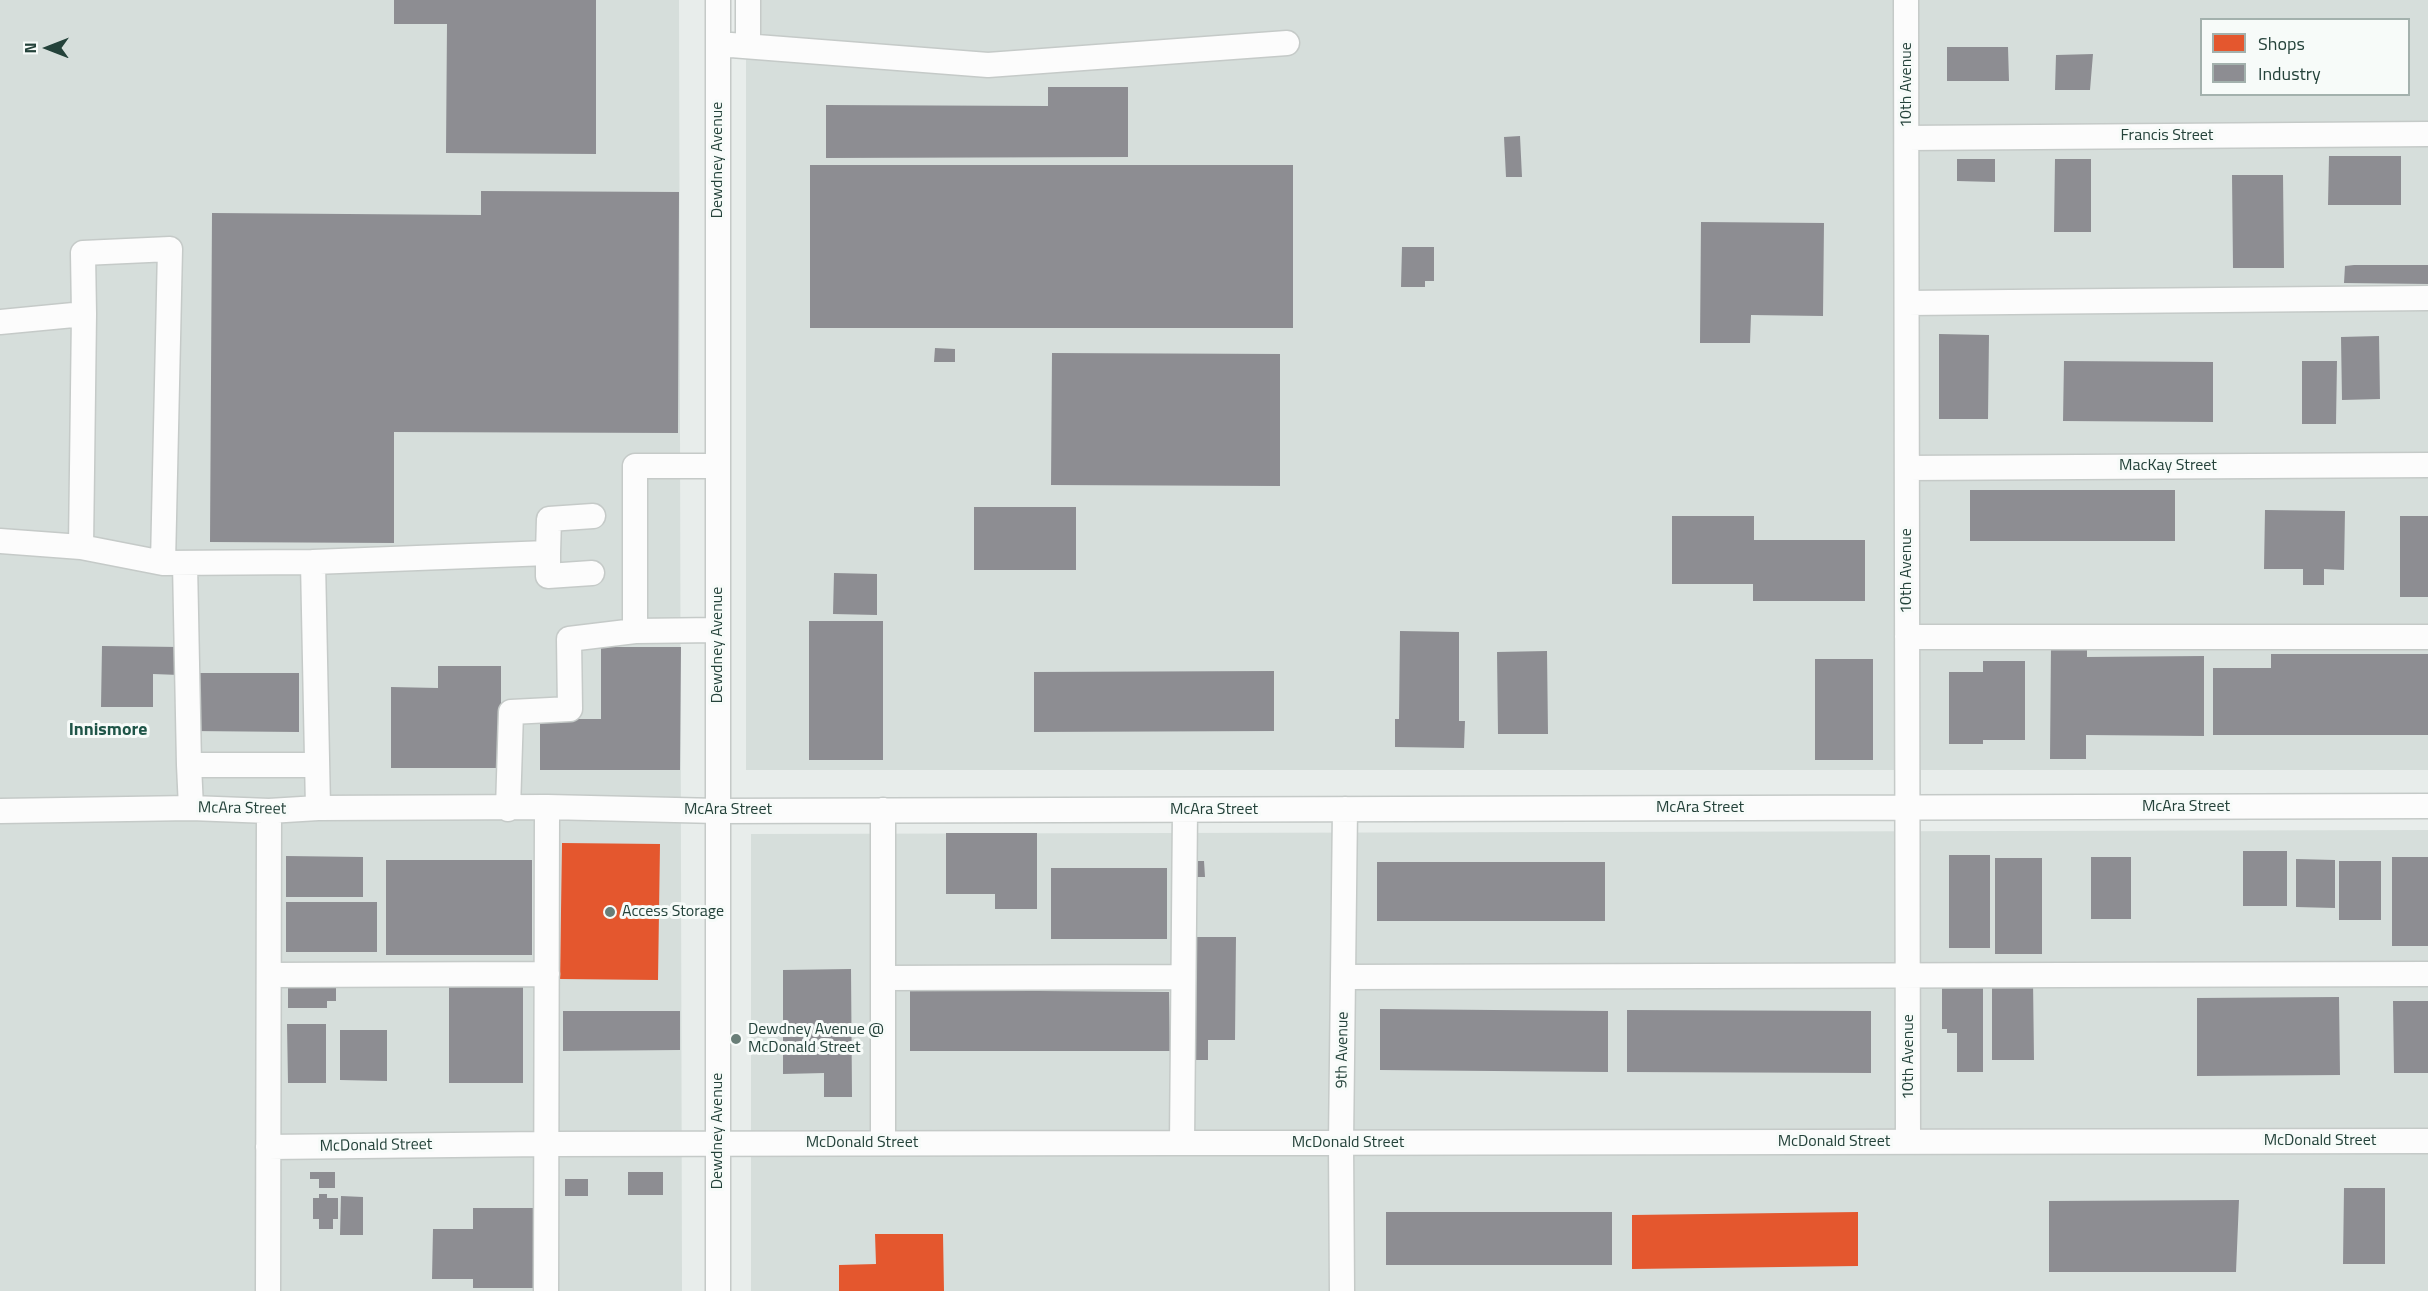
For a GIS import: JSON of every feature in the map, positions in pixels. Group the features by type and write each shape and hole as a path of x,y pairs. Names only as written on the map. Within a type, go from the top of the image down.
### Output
{"street":[{"name":"Dewdney Avenue","path":"718,0 718,1291"},
{"path":"748,0 748,46"},
{"name":"10th Avenue","path":"1906,0 1908,1142"},
{"path":"718,44 988,65 1287,43"},
{"name":"Francis Street","path":"1907,138 2428,134"},
{"path":"81,547 83,253 170,249 174,563 191,808"},
{"path":"1907,303 2428,298"},
{"path":"0,322 84,314"},
{"name":"MacKay Street","path":"1907,468 2428,465"},
{"path":"635,631 635,466 718,466"},
{"path":"592,573 548,576 548,553 549,519 593,516"},
{"path":"0,541 81,547 174,563 313,562 548,553"},
{"path":"313,562 318,808"},
{"path":"508,809 511,712 570,709 569,639 635,631 718,630"},
{"path":"1907,637 2428,637"},
{"path":"189,765 317,765"},
{"name":"McAra Street","path":"0,811 191,808 269,811 318,808 508,809 547,807 718,811 2428,806"},
{"path":"546,1291 547,807"},
{"name":"9th Avenue","path":"1342,1291 1341,1143 1345,809"},
{"path":"883,810 883,1143"},
{"path":"1182,1143 1185,810"},
{"path":"268,1291 269,811"},
{"path":"269,975 546,974"},
{"path":"1344,977 2428,974"},
{"path":"883,978 1183,977"},
{"name":"McDonald Street","path":"268,1147 883,1143 2428,1141"}],"shaded area":[{"path":"0,0 679,0 682,1291 0,1291"},
{"path":"746,0 2428,0 2428,770 746,770"},
{"path":"2428,830 2428,1291 751,1291 751,834"}],"building: Shops":[{"name":"Access Storage","path":"562,843 660,844 658,980 560,979"},
{"path":"1858,1212 1858,1266 1632,1269 1632,1215"},
{"path":"875,1234 943,1234 944,1291 839,1291 839,1265 876,1264"}],"building: Industry":[{"path":"394,0 596,0 596,154 446,153 447,24 394,24"},
{"path":"1947,47 2008,47 2009,81 1947,81"},
{"path":"2093,54 2090,90 2055,90 2056,55"},
{"path":"1048,87 1128,87 1128,157 826,158 826,105 1048,106"},
{"path":"1520,136 1522,177 1506,177 1504,137"},
{"path":"2329,156 2401,156 2401,205 2328,205"},
{"path":"1957,159 1995,159 1995,182 1957,181"},
{"path":"2055,159 2091,159 2091,232 2054,232"},
{"path":"810,165 1293,165 1293,328 810,328"},
{"path":"2232,175 2283,175 2284,268 2233,268"},
{"path":"481,191 679,192 678,433 394,432 394,543 210,542 212,213 481,215"},
{"path":"1701,222 1824,223 1823,316 1751,315 1750,343 1700,343"},
{"path":"1402,247 1434,247 1434,281 1425,281 1425,287 1401,287"},
{"path":"2428,265 2428,284 2344,283 2345,266"},
{"path":"1939,334 1989,335 1988,419 1939,419"},
{"path":"2379,336 2380,399 2342,400 2341,337"},
{"path":"935,348 955,349 955,362 934,362"},
{"path":"1052,353 1280,354 1280,486 1051,485"},
{"path":"2064,361 2213,362 2213,422 2063,421"},
{"path":"2302,361 2337,361 2336,424 2302,424"},
{"path":"1970,490 2175,490 2175,541 1970,541"},
{"path":"974,507 1076,507 1076,570 974,570"},
{"path":"2265,510 2345,511 2344,570 2324,569 2324,585 2303,585 2303,569 2264,569"},
{"path":"1672,516 1754,516 1754,540 1865,540 1865,601 1753,601 1753,584 1672,584"},
{"path":"2400,516 2428,516 2428,597 2400,597"},
{"path":"834,573 877,574 877,615 833,614"},
{"path":"809,621 883,621 883,760 809,760"},
{"path":"1400,631 1459,632 1459,721 1465,721 1464,748 1395,747 1395,719 1399,719"},
{"path":"102,646 179,647 179,675 153,674 153,707 101,707"},
{"path":"2051,646 2087,646 2087,657 2204,656 2204,736 2086,735 2086,759 2050,759"},
{"path":"601,647 681,647 680,770 540,770 540,719 601,719"},
{"path":"1547,651 1548,734 1498,734 1497,652"},
{"path":"2271,654 2428,654 2428,735 2213,735 2213,668 2271,668"},
{"path":"1815,659 1873,659 1873,760 1815,760"},
{"path":"1983,661 2025,661 2025,740 1983,740 1983,744 1949,744 1949,672 1983,672"},
{"path":"438,666 501,666 501,768 391,768 391,687 438,688"},
{"path":"1274,671 1274,731 1034,732 1034,672"},
{"path":"192,673 299,673 299,732 192,731"},
{"path":"946,833 1037,833 1037,909 995,909 995,894 946,894"},
{"path":"2243,851 2287,851 2287,906 2243,906"},
{"path":"1949,855 1990,855 1990,948 1949,948"},
{"path":"286,856 363,857 363,897 286,897"},
{"path":"2091,857 2131,857 2131,919 2091,919"},
{"path":"2392,857 2428,857 2428,946 2392,946"},
{"path":"1995,858 2042,858 2042,954 1995,954"},
{"path":"2296,859 2335,860 2335,908 2296,907"},
{"path":"386,860 532,860 532,955 386,955"},
{"path":"1193,861 1204,861 1205,877 1193,877"},
{"path":"2339,861 2381,861 2381,920 2339,920"},
{"path":"1377,862 1605,862 1605,921 1377,921"},
{"path":"1051,868 1167,868 1167,939 1051,939"},
{"path":"286,902 377,902 377,952 286,952"},
{"path":"1194,937 1236,937 1235,1040 1208,1040 1208,1060 1195,1060"},
{"path":"851,969 852,1097 824,1097 824,1073 783,1074 783,970"},
{"path":"449,979 523,979 523,1083 449,1083"},
{"path":"288,980 336,985 336,1001 327,1001 327,1008 288,1008"},
{"path":"2033,980 2034,1060 1992,1060 1992,981"},
{"path":"1942,987 1983,987 1983,1072 1957,1072 1957,1033 1947,1033 1947,1029 1942,1029"},
{"path":"910,990 1169,992 1170,1051 910,1051"},
{"path":"2339,997 2340,1075 2197,1076 2197,998"},
{"path":"2393,1001 2428,1001 2428,1073 2394,1073"},
{"path":"1380,1009 1608,1011 1608,1072 1380,1070"},
{"path":"1627,1010 1871,1011 1871,1073 1627,1072"},
{"path":"563,1011 680,1011 680,1050 563,1051"},
{"path":"287,1024 326,1024 326,1083 288,1083"},
{"path":"340,1030 387,1030 387,1081 340,1080"},
{"path":"310,1172 335,1172 335,1188 319,1188 319,1179 310,1179"},
{"path":"628,1172 663,1172 663,1195 628,1195"},
{"path":"565,1179 588,1179 588,1196 565,1196"},
{"path":"2344,1188 2385,1188 2385,1264 2343,1264"},
{"path":"319,1194 327,1194 327,1198 338,1198 338,1219 333,1219 333,1229 319,1229 319,1219 313,1219 313,1198 319,1198"},
{"path":"341,1196 363,1197 363,1235 340,1235"},
{"path":"2239,1200 2236,1272 2049,1272 2049,1201"},
{"path":"473,1208 534,1208 534,1288 473,1288 473,1279 432,1279 433,1229 473,1229"},
{"path":"1386,1212 1612,1212 1612,1265 1386,1265"}],"place":[{"name":"Access Storage","path":"610,912"},
{"name":"Dewdney Avenue @ McDonald Street","path":"736,1039"}],"district":[{"name":"Innismore","path":"108,731"}]}
